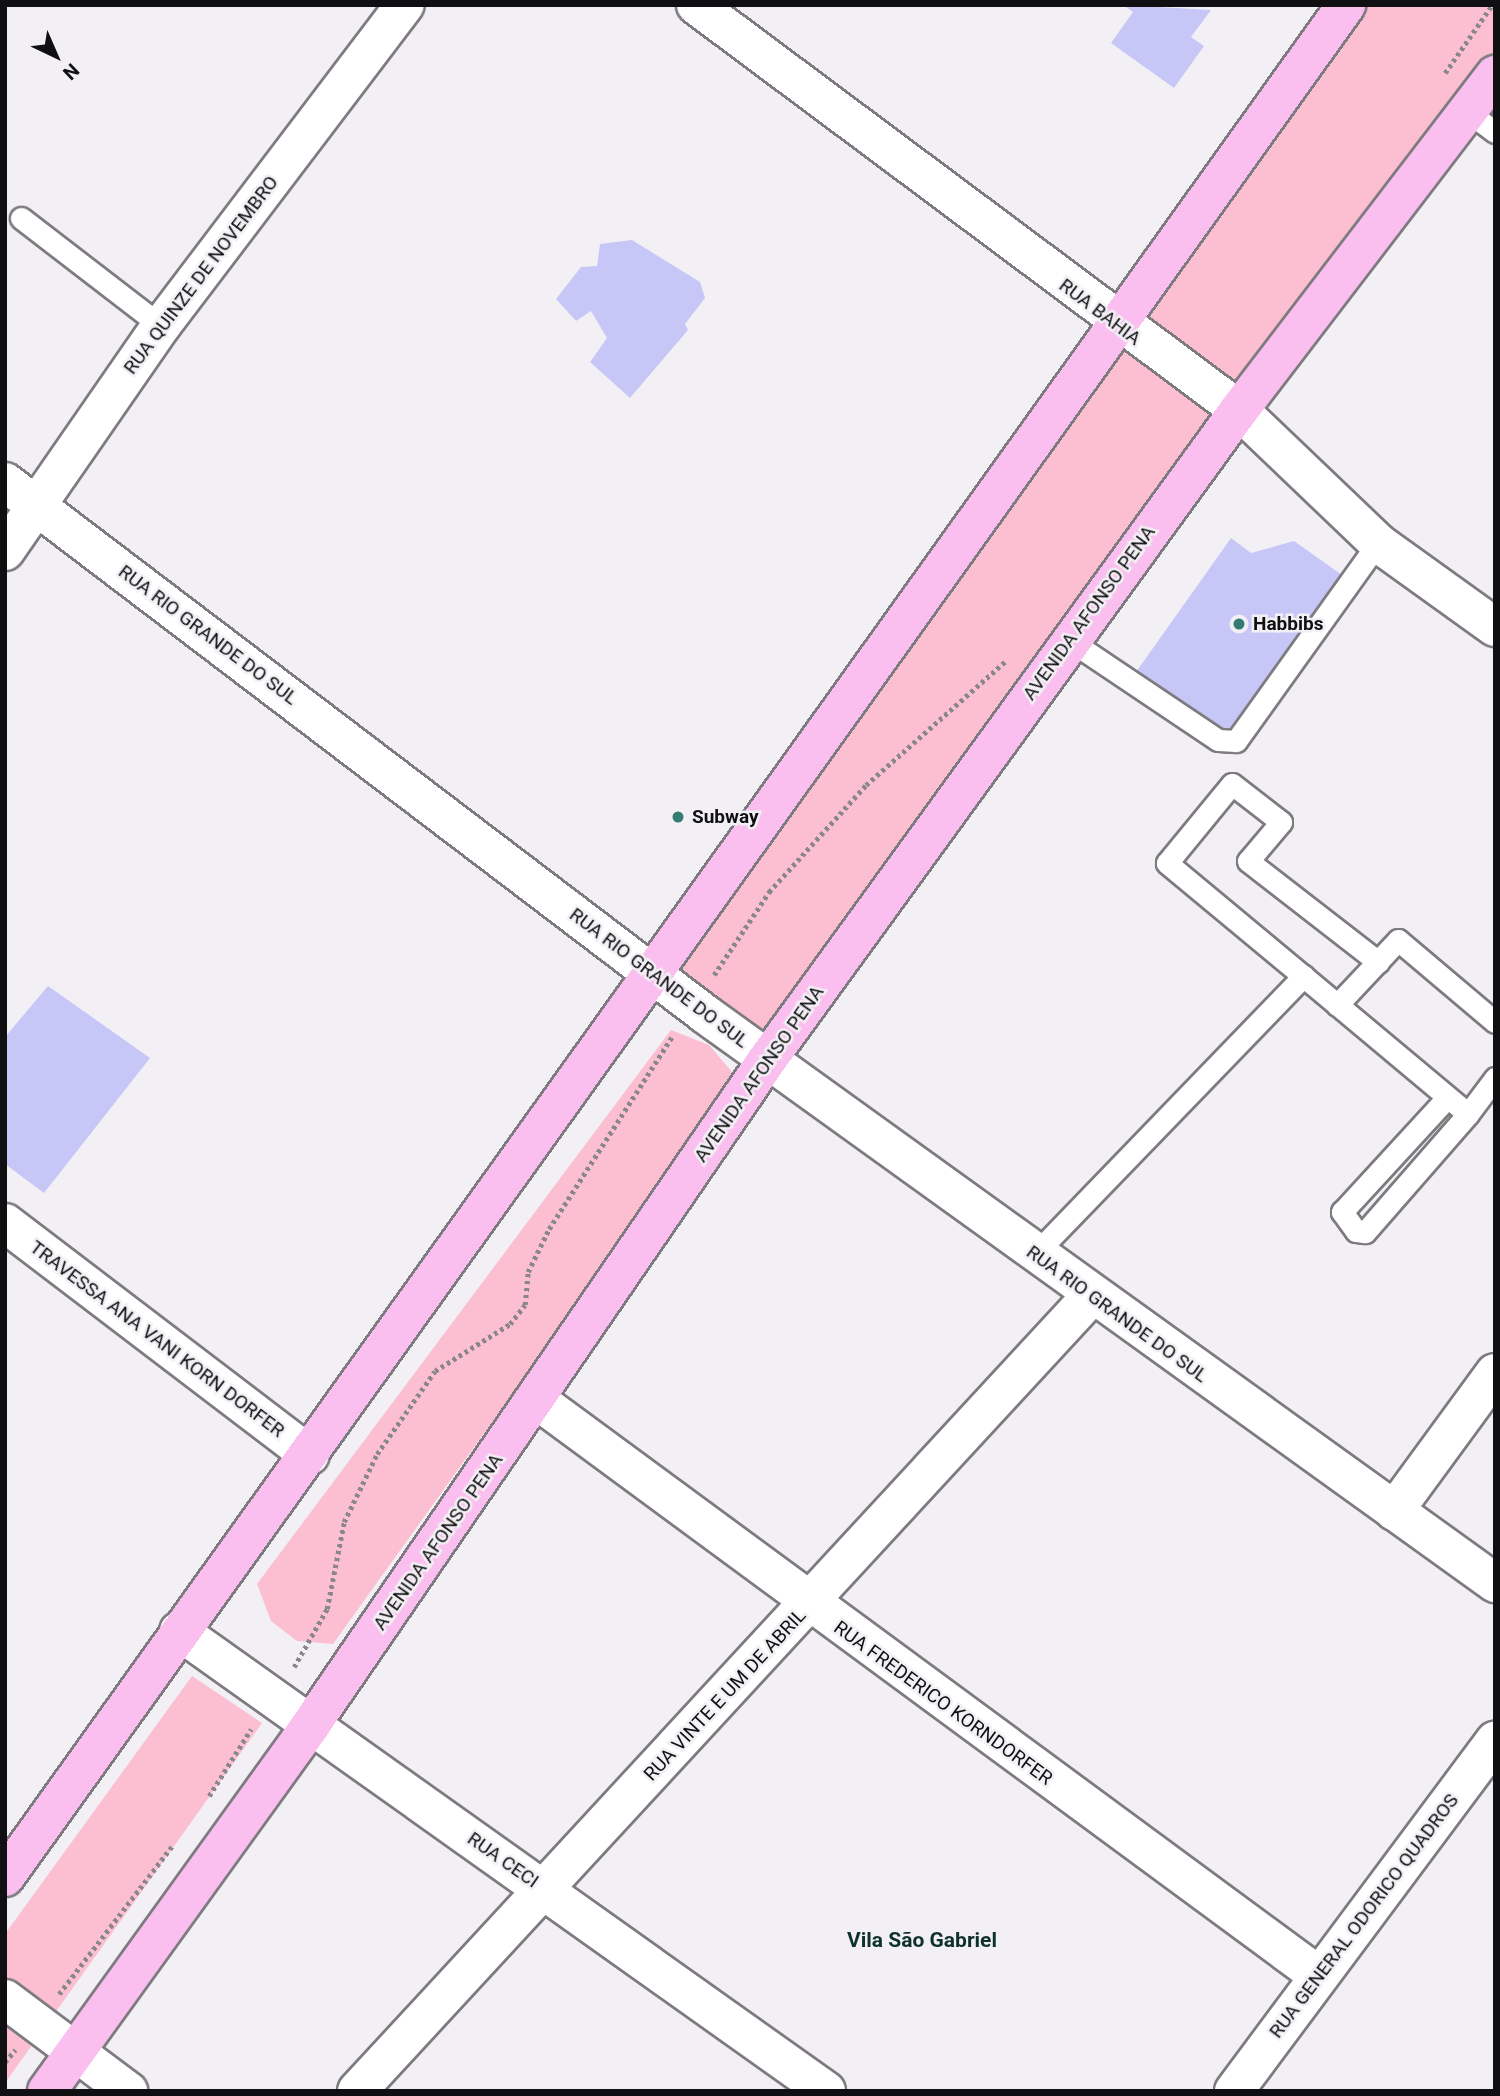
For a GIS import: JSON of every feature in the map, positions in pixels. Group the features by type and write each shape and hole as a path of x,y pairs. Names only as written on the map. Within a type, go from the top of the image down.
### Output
{"main road":[{"path":"5,1877 179,1631 310,1455 655,976 1115,323 1346,5"},
{"name":"AVENIDA AFONSO PENA","path":"47,2091 310,1726 537,1400 767,1059 1069,640 1239,410 1481,121 1495,75"}],"street":[{"name":"RUA QUINZE DE NOVEMBRO","path":"5,551 161,326 405,5"},
{"name":"RUA BAHIA","path":"696,5 1115,323 1239,410 1378,543 1495,627"},
{"name":"RUA RIO GRANDE DO SUL","path":"5,482 767,1059 1034,1255 1495,1583"},
{"name":"TRAVESSA ANA VANI KORN DORFER","path":"5,1223 310,1455"},
{"name":"RUA VINTE E UM DE ABRIL","path":"356,2091 809,1606 1091,1296"},
{"path":"1394,1511 1495,1373"},
{"name":"RUA FREDERICO KORNDORFER","path":"537,1400 809,1606 1319,1976"},
{"name":"RUA CECI","path":"179,1631 826,2091"},
{"name":"RUA GENERAL ODORICO QUADROS","path":"1234,2091 1495,1741"},
{"path":"5,1999 128,2091"}],"lane":[{"path":"21,218 161,326"},
{"path":"1069,640 1219,740 1236,741 1378,543"},
{"path":"1378,962 1248,862 1281,822 1232,784 1167,863 1468,1114"},
{"path":"1337,1005 1398,940 1495,1021"},
{"path":"1034,1255 1303,976"},
{"path":"1447,1098 1342,1212 1356,1231 1365,1232 1468,1114 1495,1078"}],"shaded area":[{"path":"1346,5 1495,5 1495,75 767,1060 655,976"},
{"path":"671,1030 709,1045 738,1079 333,1644 297,1641 271,1621 257,1584"},
{"path":"192,1676 262,1723 5,2083 5,1934"}],"building":[{"path":"1123,5 1211,10 1191,37 1204,46 1174,88 1111,43 1133,12"},
{"path":"632,240 700,282 705,298 685,324 688,330 630,398 590,362 607,338 591,311 576,321 556,299 581,267 597,266 600,244"},
{"name":"Habbibs","path":"1231,538 1251,553 1294,541 1342,575 1225,736 1136,672"},
{"path":"48,986 150,1058 44,1193 5,1164 5,1037"}],"place":[{"name":"Habbibs","path":"1239,624"},
{"name":"Subway","path":"678,817"}],"district":[{"name":"Vila São Gabriel","path":"922,1940"}]}
